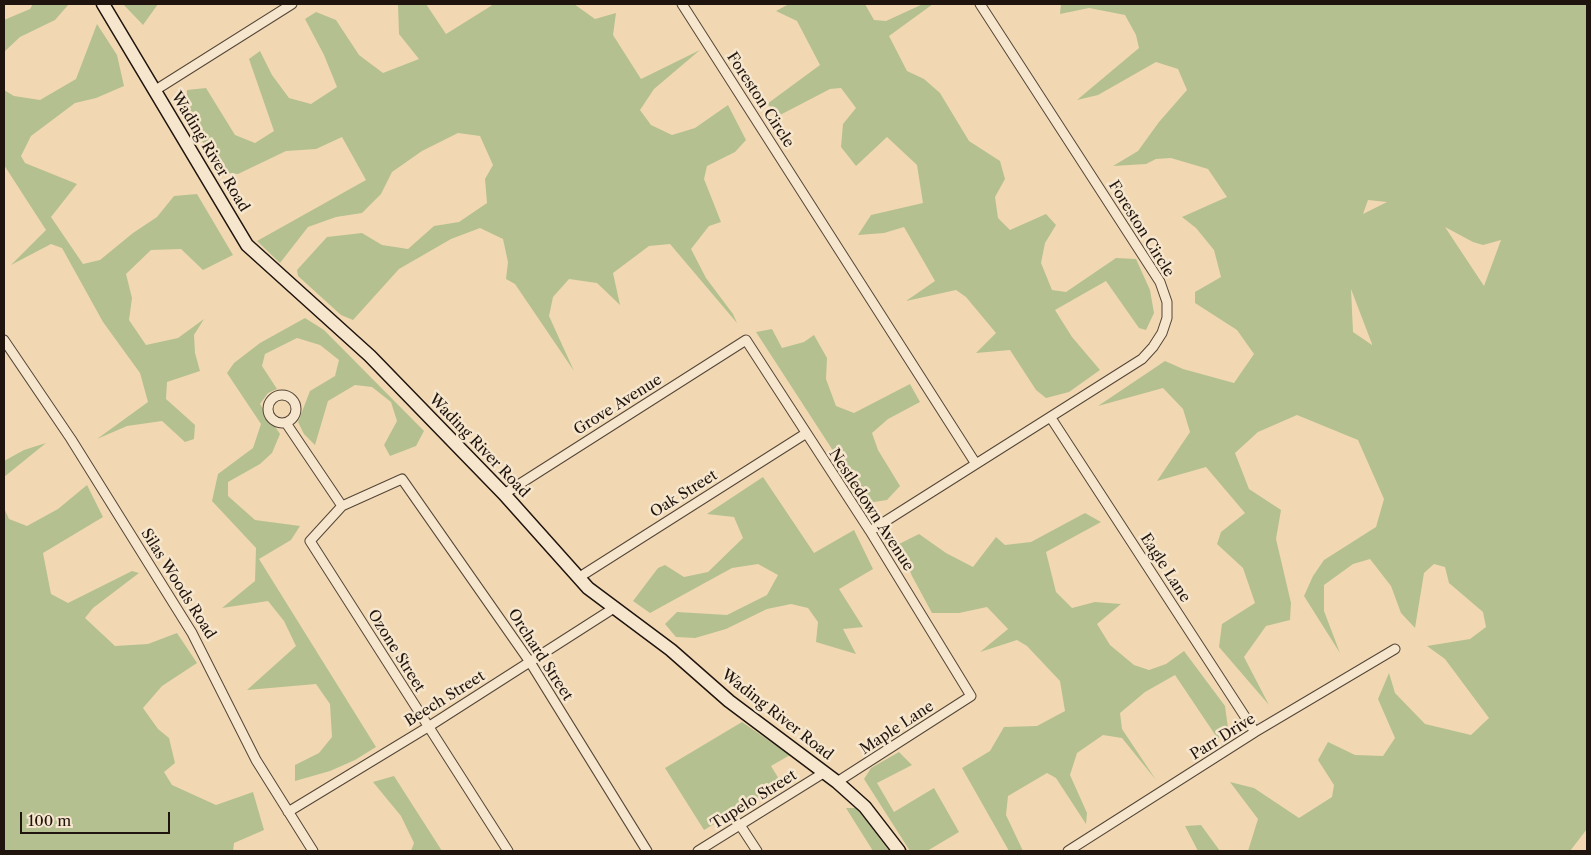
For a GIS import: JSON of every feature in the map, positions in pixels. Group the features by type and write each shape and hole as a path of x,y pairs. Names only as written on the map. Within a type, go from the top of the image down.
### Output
{"main road":[{"name":"Wading River Road","path":"103,4 247,245 370,356 504,494 578,578 614,608 671,650 728,701 837,782 865,807 899,851"}],"street":[{"path":"154,91 292,4"},
{"name":"Foreston Circle","path":"682,4 976,464"},
{"name":"Foreston Circle","path":"870,531 1142,359 1154,347 1167,318 1167,302 1160,282 980,4"},
{"name":"Silas Woods Road","path":"4,340 71,439 192,633 256,760 313,851"},
{"name":"Grove Avenue","path":"504,494 746,340"},
{"name":"Nestledown Avenue","path":"746,340 805,434 870,531 971,696"},
{"name":"Eagle Lane","path":"1051,418 1255,732"},
{"path":"286,423 342,506"},
{"name":"Oak Street","path":"578,578 805,434"},
{"name":"Orchard Street","path":"342,506 402,479 530,662 647,851"},
{"name":"Ozone Street","path":"342,506 310,541 508,851"},
{"name":"Beech Street","path":"288,812 428,727 614,608"},
{"name":"Parr Drive","path":"1068,851 1255,732 1395,649"},
{"name":"Maple Lane","path":"837,782 971,696"},
{"name":"Tupelo Street","path":"698,851 825,772"},
{"path":"740,825 757,851"}],"green space":[{"path":"33,4 69,4 55,20 20,37 4,52 4,20 30,9"},
{"path":"123,4 158,4 143,25"},
{"path":"398,4 426,4 446,34 494,4 574,4 595,19 616,13 613,35 641,79 700,50 654,89 640,110 651,125 672,135 695,128 728,105 746,140 735,152 707,166 704,179 721,222 709,226 691,249 706,278 733,314 737,323 670,244 649,246 613,273 620,305 597,283 569,279 553,297 549,316 574,371 515,284 506,279 508,262 503,239 480,228 451,239 399,269 353,320 341,315 298,276 297,270 327,237 362,233 382,245 408,249 434,226 459,222 487,203 485,179 493,165 480,136 458,133 422,151 392,172 381,194 362,213 336,217 308,227 280,263 257,241 366,180 342,137 316,149 286,151 238,174 219,172 186,111 187,90 206,88 235,135 255,143 274,131 249,59 260,51 272,75 289,98 311,104 337,87 324,55 305,19 316,12 336,20 359,55 383,73 419,59 399,34"},
{"path":"789,4 865,4 874,20 886,21 923,4 933,4 889,36 907,71 924,79 940,93 969,141 1000,161 1005,179 995,197 998,218 1010,230 1046,214 1056,225 1045,243 1041,263 1052,290 1066,292 1116,258 1136,259 1150,290 1154,313 1146,330 1139,328 1106,281 1055,310 1072,337 1100,370 1069,392 1046,398 1036,390 1010,350 976,353 996,333 966,297 956,290 906,301 935,281 904,227 884,233 858,235 871,215 923,203 917,165 887,137 856,166 841,147 843,124 856,108 841,88 830,89 780,115 767,104 820,65 797,21 776,11"},
{"path":"1061,4 1587,4 1587,829 1570,851 1248,851 1258,819 1230,782 1254,788 1299,818 1332,797 1334,785 1318,760 1328,742 1355,755 1383,756 1395,738 1378,699 1389,673 1395,693 1425,724 1471,735 1489,718 1445,659 1427,646 1470,639 1486,627 1483,612 1449,583 1445,567 1434,564 1424,573 1415,628 1401,613 1391,586 1370,559 1353,564 1324,585 1324,611 1340,653 1304,596 1313,576 1324,560 1376,527 1384,499 1358,440 1297,415 1258,432 1235,453 1249,489 1281,510 1276,539 1291,603 1290,620 1266,626 1244,657 1269,705 1219,647 1222,624 1255,603 1243,568 1217,544 1221,532 1245,513 1206,467 1157,481 1190,432 1183,409 1163,388 1098,406 1165,361 1183,369 1234,383 1254,354 1237,330 1195,303 1195,292 1221,277 1214,250 1196,228 1182,217 1227,197 1208,169 1171,158 1156,159 1146,164 1113,166 1138,151 1159,122 1187,90 1178,69 1156,62 1098,95 1077,100 1139,48 1136,35 1125,15 1089,8 1060,14","holes":["1368,200 1387,202 1363,214","1445,227 1473,242 1483,245 1501,240 1484,286","1351,289 1372,345 1353,332"]},
{"path":"97,24 117,55 124,86 96,98 75,103 31,136 21,156 25,163 77,184 51,217 83,264 100,260 133,233 157,217 174,196 197,194 233,255 203,270 181,249 151,250 126,274 132,298 129,320 146,345 178,338 204,319 194,335 195,353 200,371 167,382 166,399 195,425 194,439 185,442 162,421 127,426 97,439 148,402 140,373 103,322 62,248 51,244 11,265 46,230 4,165 4,90 14,96 40,100 76,79"},
{"path":"305,318 324,330 424,431 416,446 390,456 384,445 397,421 391,402 372,387 355,385 328,401 315,445 304,434 298,422 310,391 335,376 339,360 320,345 297,338 265,354 262,366 277,389 268,393 260,404 280,434 272,453 260,464 228,482 228,496 255,520 300,526 291,540 259,559 376,747 355,760 330,771 295,781 295,765 319,753 332,737 330,704 316,684 247,690 296,646 284,621 268,601 222,608 255,581 256,548 212,501 218,474 253,448 261,424 227,373 234,363 260,343"},
{"path":"772,329 782,348 804,342 814,335 827,358 826,379 836,406 854,413 910,384 920,402 888,419 872,433 878,450 900,486 887,500 867,503 756,332"},
{"path":"46,443 4,477 4,461 24,450"},
{"path":"763,477 814,553 854,530 873,569 839,589 863,627 843,629 856,654 816,642 818,622 808,608 791,604 767,609 726,629 695,638 676,637 665,624 677,612 727,615 767,595 778,575 758,564 732,568 650,613 633,601 658,568 665,565 684,577 708,572 743,538 734,517 707,514"},
{"path":"87,485 103,517 43,553 51,594 68,603 132,571 139,573 93,608 85,618 115,646 148,644 177,633 197,663 162,686 143,708 158,729 169,738 175,763 164,772 172,785 216,805 253,792 264,830 234,843 233,851 4,851 4,508 9,519 27,526 58,509"},
{"path":"1085,513 1101,522 1046,552 1056,592 1072,608 1095,602 1121,604 1097,624 1110,645 1134,665 1149,670 1166,664 1184,651 1225,706 1228,728 1218,739 1175,675 1145,692 1120,713 1122,729 1156,780 1122,738 1103,735 1077,753 1070,775 1087,813 1086,824 1056,778 1047,773 1008,796 1006,815 1023,851 1009,851 962,768 990,751 1004,727 1037,726 1065,711 1060,681 1027,646 1017,640 980,652 1008,629 987,607 959,613 932,613 912,576 899,544 919,534 946,553 973,567 996,537 1005,545 1031,542"},
{"path":"742,722 790,755 771,766 782,784 704,830 665,768"},
{"path":"899,752 912,765 877,783 894,812 934,788 959,832 927,851 910,851 864,779 871,768"},
{"path":"394,776 442,851 411,851 414,843 401,816 373,782"},
{"path":"846,808 857,808 889,851 873,851"},
{"path":"1201,825 1220,851 1198,851 1185,826"}]}
